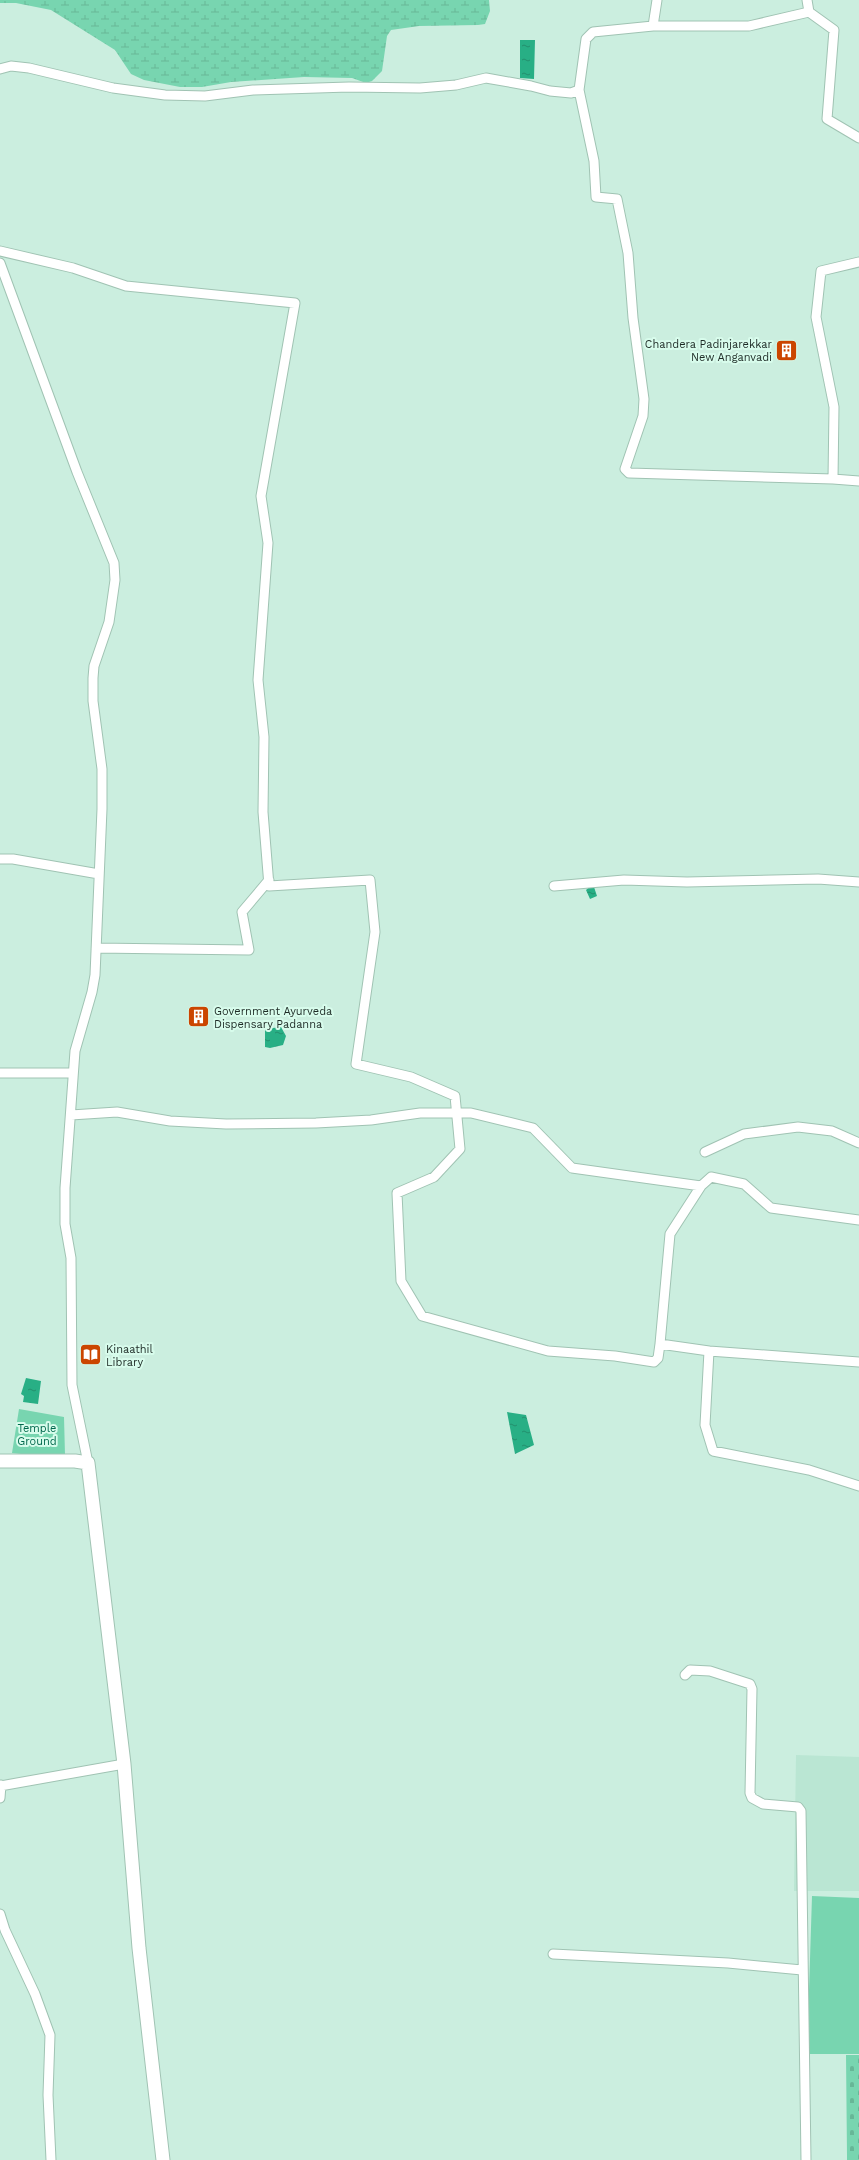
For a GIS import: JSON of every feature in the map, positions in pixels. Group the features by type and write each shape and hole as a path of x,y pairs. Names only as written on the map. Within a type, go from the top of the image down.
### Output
{"main road":[{"path":"0,1462 75,1460 88,1464 124,1764 139,1948 163,2160"}],"street":[{"path":"653,26 657,0"},
{"path":"807,0 809,12 834,30 827,119 859,138"},
{"path":"809,12 750,26 653,26 593,32 586,39 579,90 594,161 596,197 617,199 628,253 633,318 644,399 643,416 625,469 628,473 859,481"},
{"path":"0,69 11,66 29,68 112,88 178,95 205,96 253,90 349,87 420,88 456,85 486,78 550,91 571,92 579,90"},
{"path":"0,251 73,268 126,286 295,303 261,496 268,543 258,680 264,737 263,812 269,886 370,880 375,932 356,1064 411,1077 455,1096 460,1148 434,1177 397,1193 401,1280 422,1316 548,1351 615,1356 654,1362 658,1358 660,1344 670,1234 701,1186 711,1177 744,1184 771,1208 859,1220"},
{"path":"833,479 834,407 816,317 817,302 821,271 859,262"},
{"path":"0,264 75,465 114,562 115,580 109,622 94,666 93,678 93,701 102,769 95,975 92,992 75,1051 65,1188 65,1224 71,1258 72,1385 88,1464"},
{"path":"0,859 32,862 99,874"},
{"path":"554,886 624,880 687,882 805,879 859,882"},
{"path":"96,948 249,950 242,912 269,880"},
{"path":"0,1073 73,1073"},
{"path":"70,1115 117,1112 170,1121 226,1124 316,1123 371,1120 420,1113 471,1113 533,1128 572,1168 701,1186"},
{"path":"705,1152 744,1134 798,1127 832,1131 859,1143"},
{"path":"660,1344 709,1351 859,1362"},
{"path":"709,1351 705,1425 713,1451 809,1470 859,1486"},
{"path":"685,1675 690,1670 710,1671 750,1684 752,1689 750,1793 752,1798 756,1802 763,1804 798,1807 801,1811 804,1939 802,1970 806,2160"},
{"path":"0,1798 0,1786 124,1764"},
{"path":"0,1914 5,1930 35,1994 50,2035 48,2095 52,2160"},
{"path":"552,1954 728,1963 802,1970"}],"shaded area":[{"path":"796,1755 859,1757 859,1891 794,1891"}],"green space":[{"path":"0,0 489,0 490,11 485,24 419,26 391,30 387,36 382,71 372,81 366,83 352,78 304,77 231,82 202,87 180,87 144,80 131,74 115,50 51,10 16,3 0,3"},
{"name":"Temple Ground","path":"19,1409 64,1417 65,1455 39,1456 12,1453"},
{"path":"812,1896 859,1898 859,2054 807,2054"},
{"path":"846,2055 859,2055 859,2160 847,2160"}],"water":[{"path":"520,40 535,40 534,79 520,78"},
{"path":"593,884 597,896 590,899 586,890"},
{"path":"281,1027 286,1036 283,1045 270,1048 265,1047 265,1029"},
{"path":"26,1378 41,1381 38,1404 23,1402 24,1396 21,1394"},
{"path":"507,1412 526,1415 534,1445 515,1454"}],"place":[{"name":"Chandera Padinjarekkar New Anganvadi","path":"787,350"},
{"name":"Government Ayurveda Dispensary Padanna","path":"199,1017"},
{"name":"Kinaathil Library","path":"90,1355"}]}
